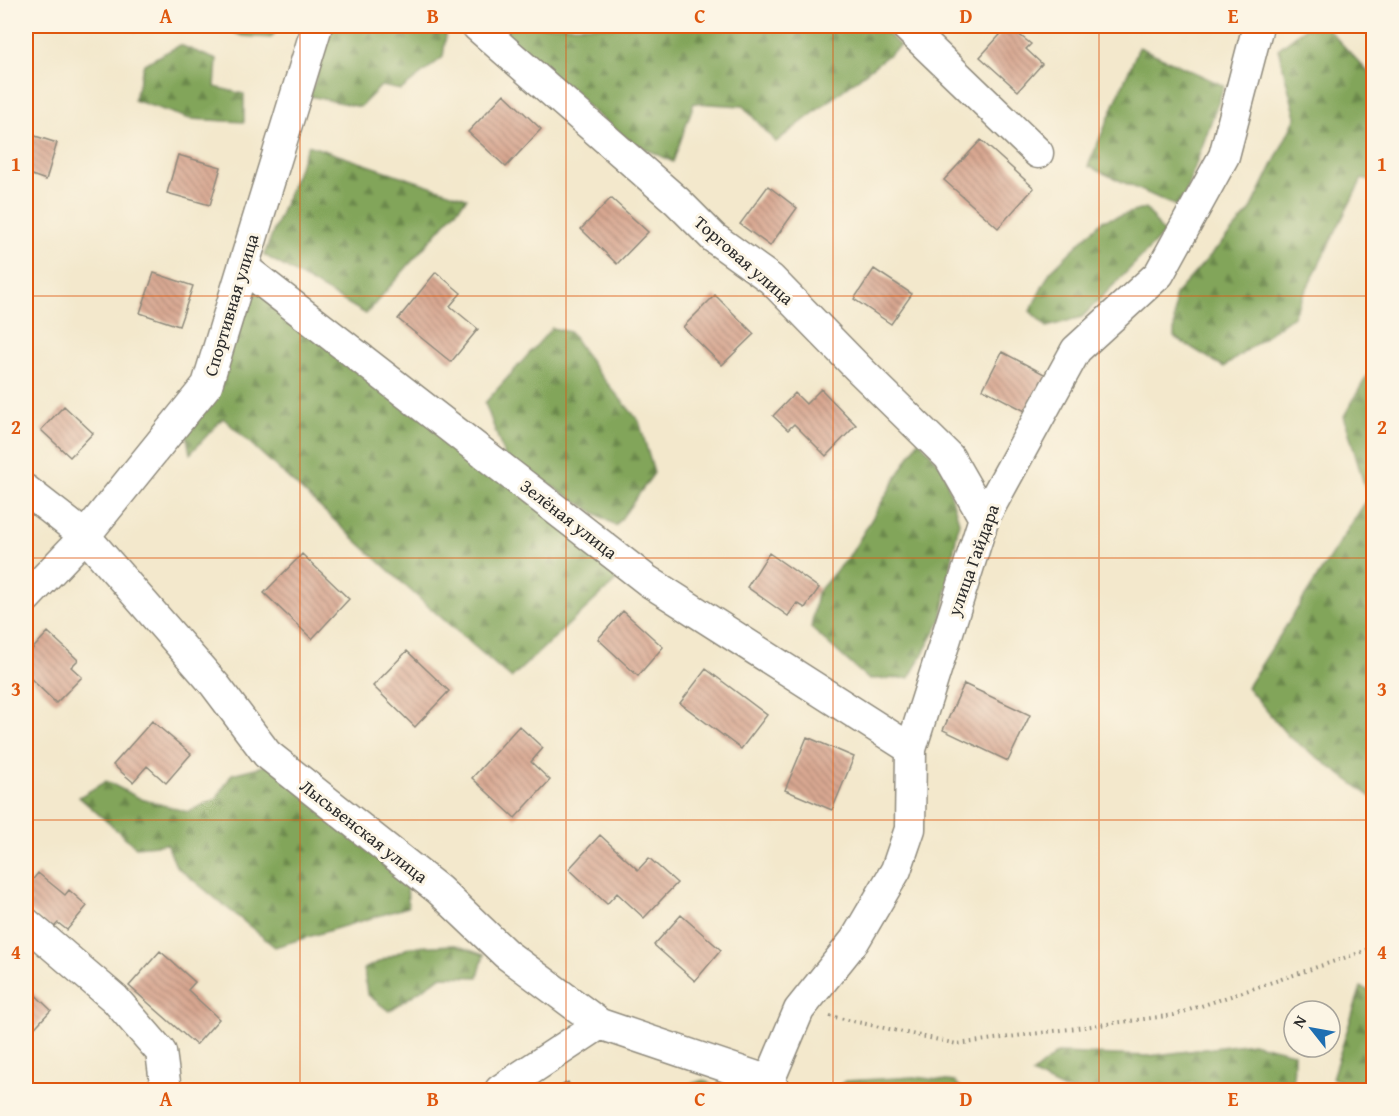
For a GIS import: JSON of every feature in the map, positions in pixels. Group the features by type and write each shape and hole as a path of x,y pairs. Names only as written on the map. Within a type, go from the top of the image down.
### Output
{"street":[{"name":"Спортивная улица","path":"26,598 85,536 207,385 317,26"},
{"name":"Торговая улица","path":"477,26 677,201 714,238 771,279 949,457 984,518"},
{"path":"906,26 1038,153"},
{"name":"улица Гайдара","path":"772,1086 799,1010 855,940 896,870 910,829 911,749 984,518 1076,350 1159,274 1170,255 1224,156 1258,26"},
{"name":"Зелёная улица","path":"243,267 648,581 911,749"},
{"name":"Лысьвенская улица","path":"26,490 85,536 215,685 267,754 439,890 506,954 600,1024 772,1086"},
{"path":"26,923 115,999 161,1052 166,1090"},
{"path":"500,1090 600,1024"}],"path":[{"path":"799,1010 957,1044 1174,1015 1374,946"}],"green space":[{"path":"219,26 280,26 271,38 242,36"},
{"path":"333,26 441,26 447,28 443,57 401,90 381,86 360,107 310,96"},
{"path":"492,26 879,26 900,46 776,142 743,106 694,103 673,162 627,140"},
{"path":"1308,26 1325,26 1373,77 1373,182 1362,179 1293,316 1224,367 1174,337 1175,295 1250,211 1296,117 1278,49"},
{"path":"180,45 217,60 215,87 244,94 244,122 190,119 134,100 144,64"},
{"path":"1139,47 1224,86 1180,208 1088,166"},
{"path":"308,145 467,198 366,314 264,255"},
{"path":"1146,208 1164,234 1082,317 1047,327 1030,311 1050,272 1102,221"},
{"path":"255,285 623,574 511,678 421,600 223,418 190,454 186,432 210,401"},
{"path":"552,328 570,332 596,370 639,421 654,473 616,526 505,457 485,403"},
{"path":"1373,365 1374,798 1288,736 1247,687 1368,498 1344,416"},
{"path":"919,440 943,468 959,522 941,621 909,678 868,679 811,628 817,593 852,552"},
{"path":"271,764 407,881 408,907 275,947 176,866 167,844 136,847 79,797 106,781 141,799 188,812 217,798 232,774"},
{"path":"455,945 484,955 478,977 442,976 389,1011 367,994 364,969 410,947"},
{"path":"1361,987 1373,993 1373,1090 1365,1090 1332,1078 1338,1059 1342,1059 1342,1047"},
{"path":"1252,1043 1282,1050 1282,1059 1294,1059 1293,1090 1237,1090 1194,1083 1155,1090 1064,1090 1032,1074 1057,1053 1149,1056"},
{"path":"914,1077 955,1082 964,1090 832,1090 845,1081"},
{"path":"704,1080 719,1090 671,1090"}],"building":[{"path":"112,26 139,26 137,32"},
{"path":"1008,26 1031,44 1026,49 1042,64 1018,91 980,57"},
{"path":"504,94 541,129 506,167 468,132"},
{"path":"26,133 57,143 46,180 26,173"},
{"path":"981,140 1034,188 998,228 944,180"},
{"path":"178,155 221,167 210,205 167,193"},
{"path":"768,186 797,208 770,246 740,224"},
{"path":"611,198 648,232 617,264 581,229"},
{"path":"874,269 912,294 891,324 854,299"},
{"path":"436,272 461,293 450,306 478,329 451,362 398,319"},
{"path":"154,273 193,286 179,326 140,313"},
{"path":"715,295 754,334 722,365 683,327"},
{"path":"1002,352 1048,376 1029,413 983,389"},
{"path":"821,389 856,425 826,456 794,424 788,430 773,416 795,393 806,404"},
{"path":"64,406 93,433 70,457 41,430"},
{"path":"769,553 819,588 805,608 797,603 788,616 747,587"},
{"path":"302,554 349,599 312,639 264,593"},
{"path":"623,611 663,647 638,676 598,639"},
{"path":"48,632 78,660 71,667 82,677 56,703 26,674 26,656"},
{"path":"407,651 449,691 415,727 373,686"},
{"path":"706,669 767,715 741,749 680,703"},
{"path":"964,684 1030,715 1008,761 943,730"},
{"path":"152,721 191,754 166,783 147,766 133,782 113,765"},
{"path":"519,726 543,748 531,762 550,780 515,818 472,778"},
{"path":"807,737 854,757 832,810 785,790"},
{"path":"600,835 638,870 649,858 677,883 644,918 617,893 607,904 569,869"},
{"path":"38,873 65,895 69,890 87,906 67,930 58,923 52,929 26,907 31,900 26,896 26,888"},
{"path":"681,915 721,950 695,981 654,945"},
{"path":"160,951 195,982 188,990 219,1019 196,1045 129,986"},
{"path":"26,986 51,1010 26,1037"},
{"path":"568,1082 573,1090 553,1090"}]}
